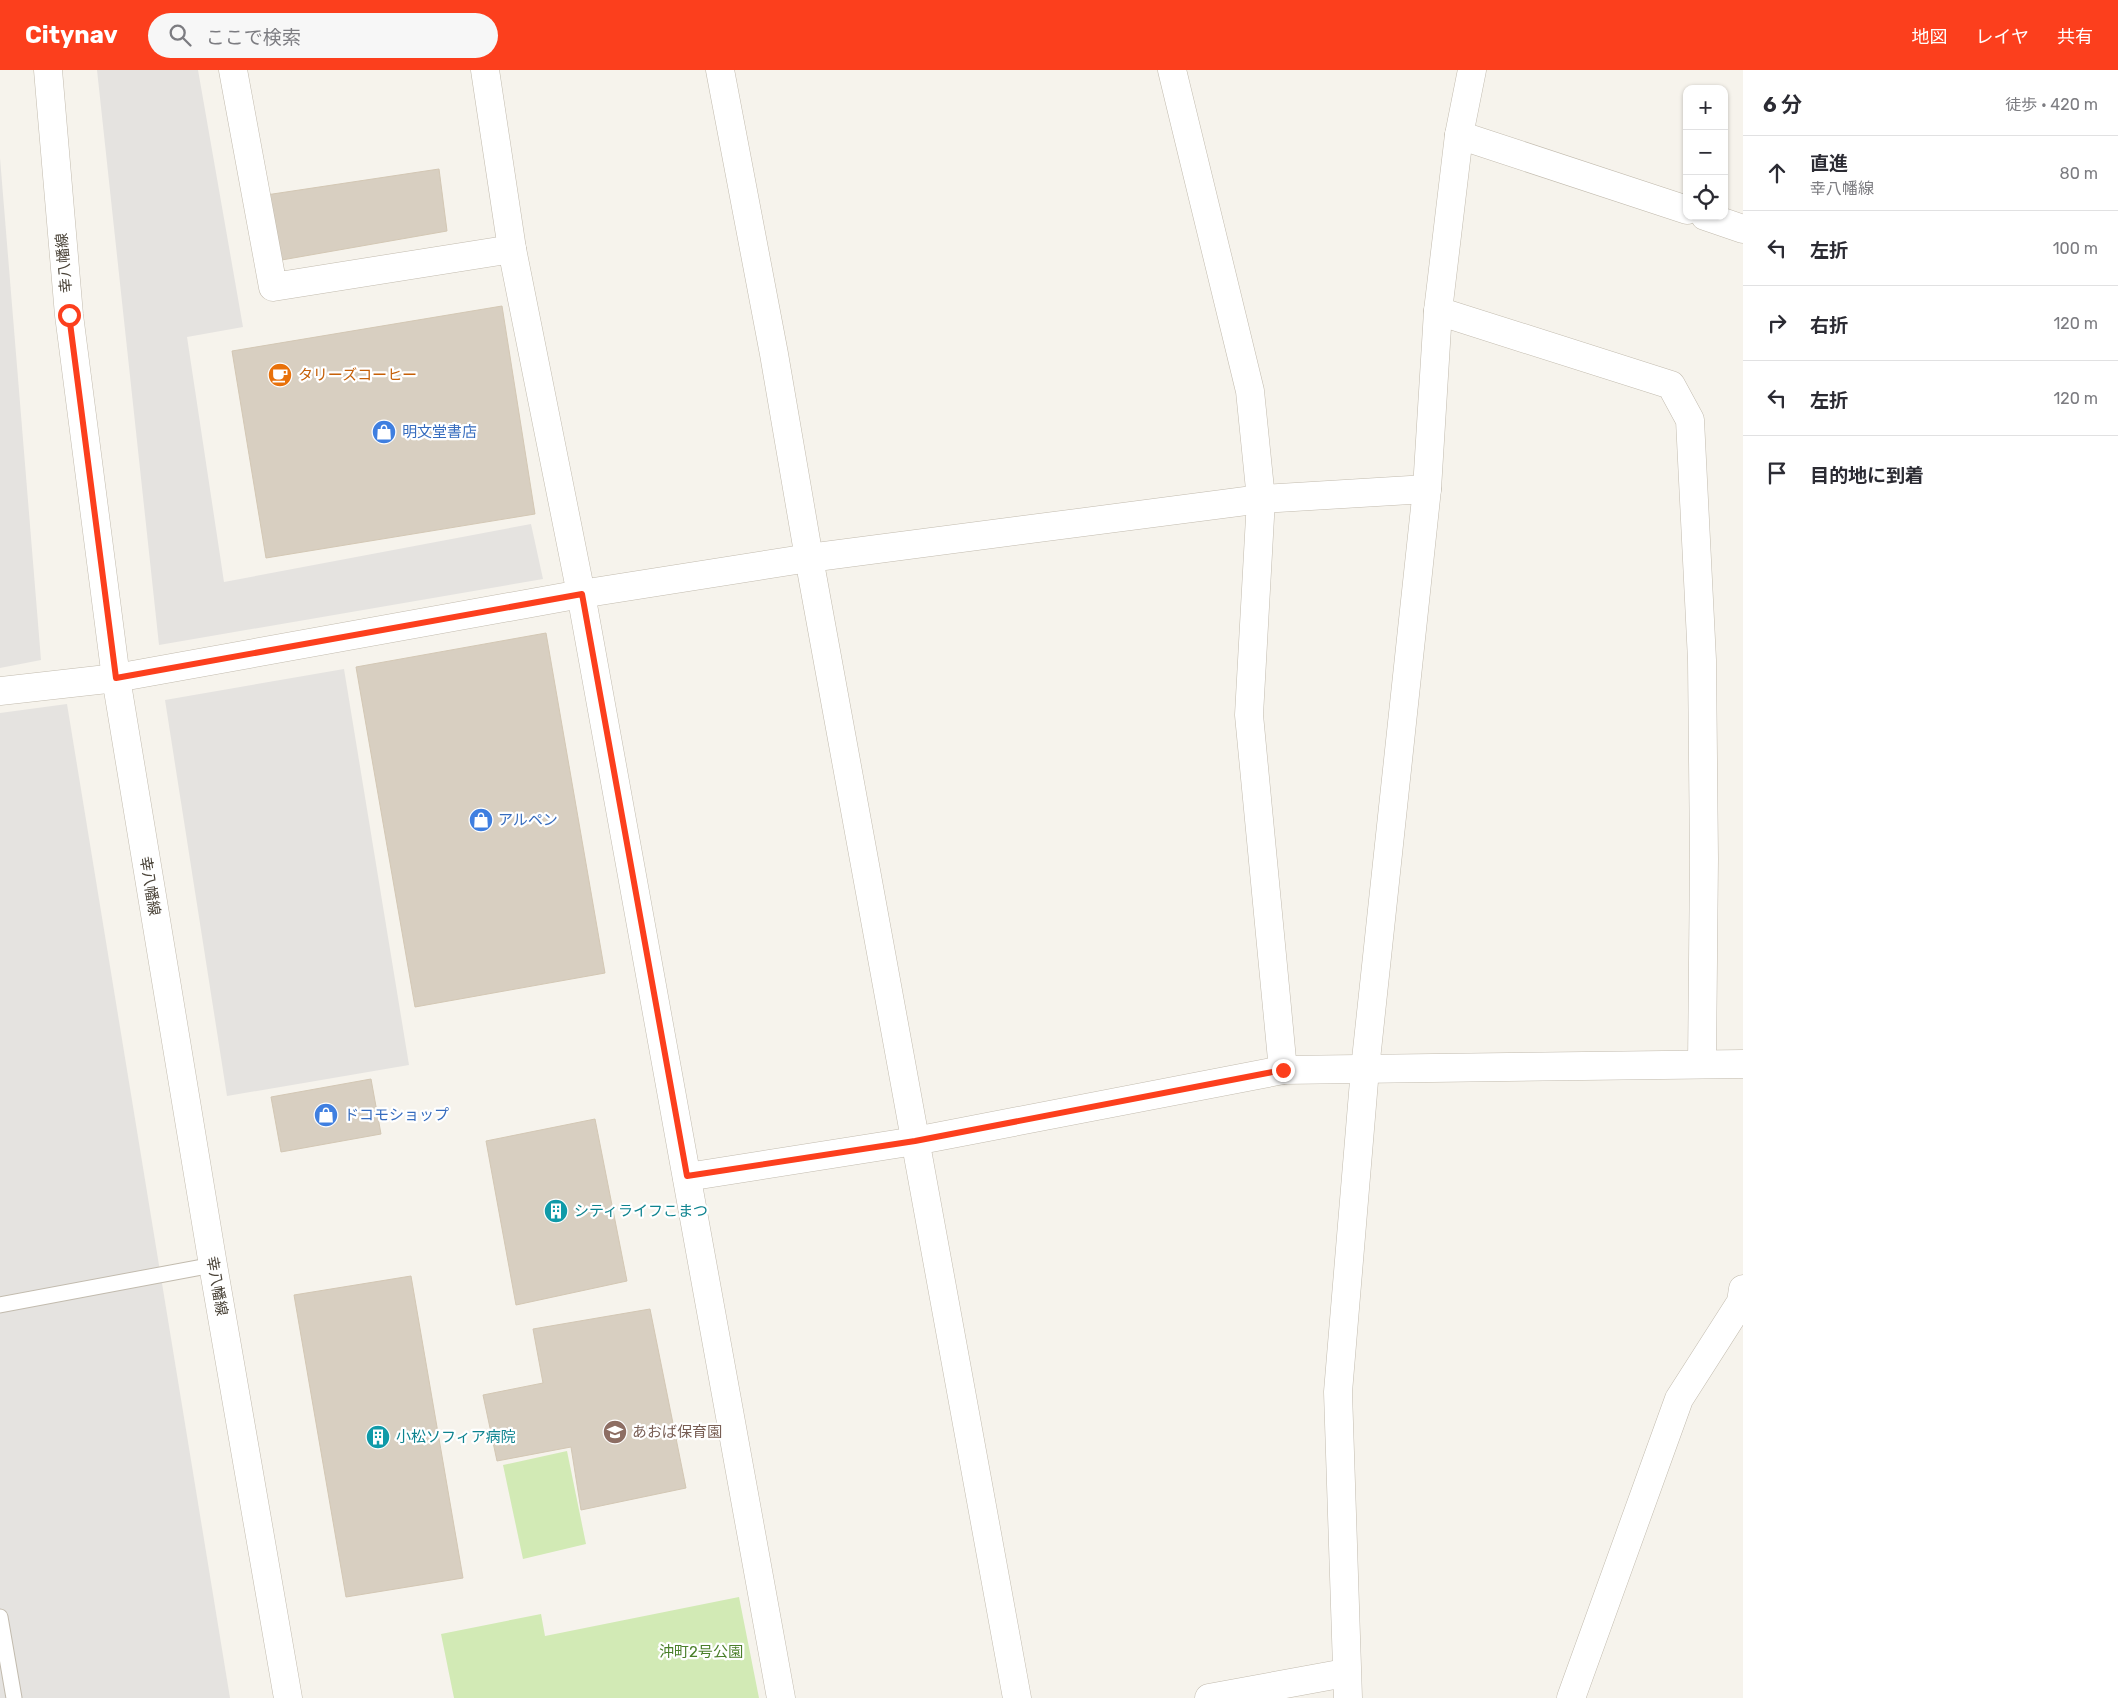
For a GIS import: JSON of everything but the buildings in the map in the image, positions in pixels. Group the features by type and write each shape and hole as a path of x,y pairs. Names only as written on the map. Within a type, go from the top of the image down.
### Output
{"street":[{"name":"幸八幡線","path":"48,70 69,315 116,678 213,1265 288,1698"},
{"path":"233,70 273,287 512,248"},
{"path":"485,70 512,248 582,594 781,1698"},
{"path":"720,70 774,354 809,558 1017,1698"},
{"path":"1172,70 1250,391 1261,499 1249,715 1283,1070"},
{"path":"1209,1698 1347,1685 1338,1392 1365,1068 1427,489 1438,311 1459,135 1472,70"},
{"path":"1459,135 1683,209"},
{"path":"1717,220 1743,229"},
{"path":"1438,311 1672,385 1690,420 1702,660 1704,859 1702,1064"},
{"path":"0,692 116,678 582,594 809,558 1261,499 1427,489"},
{"path":"687,1176 915,1141 1283,1070 1743,1064"},
{"path":"1571,1698 1679,1399 1741,1302 1743,1289"}],"lane":[{"path":"0,1305 213,1265"},
{"path":"0,1617 14,1698"}],"green space":[{"path":"567,1451 586,1544 523,1559 503,1465"},
{"name":"沖町2号公園","path":"739,1597 759,1698 454,1698 441,1634 541,1614 545,1636"}],"shaded area":[{"path":"97,70 198,70 243,327 187,337 224,582 531,524 543,579 159,645"},
{"path":"0,158 41,660 0,668"},
{"path":"344,669 409,1065 227,1096 165,700"},
{"path":"67,704 230,1698 0,1698 0,713"}],"place":[{"name":"タリーズコーヒー","path":"280,375"},
{"name":"明文堂書店","path":"384,432"},
{"name":"アルペン","path":"481,820"},
{"name":"ドコモショップ","path":"326,1115"},
{"name":"シティライフこまつ","path":"556,1211"},
{"name":"あおば保育園","path":"615,1432"},
{"name":"小松ソフィア病院","path":"378,1437"}],"route":[{"path":"69,315 116,678 582,594 687,1176 915,1141 1283,1070"}]}
